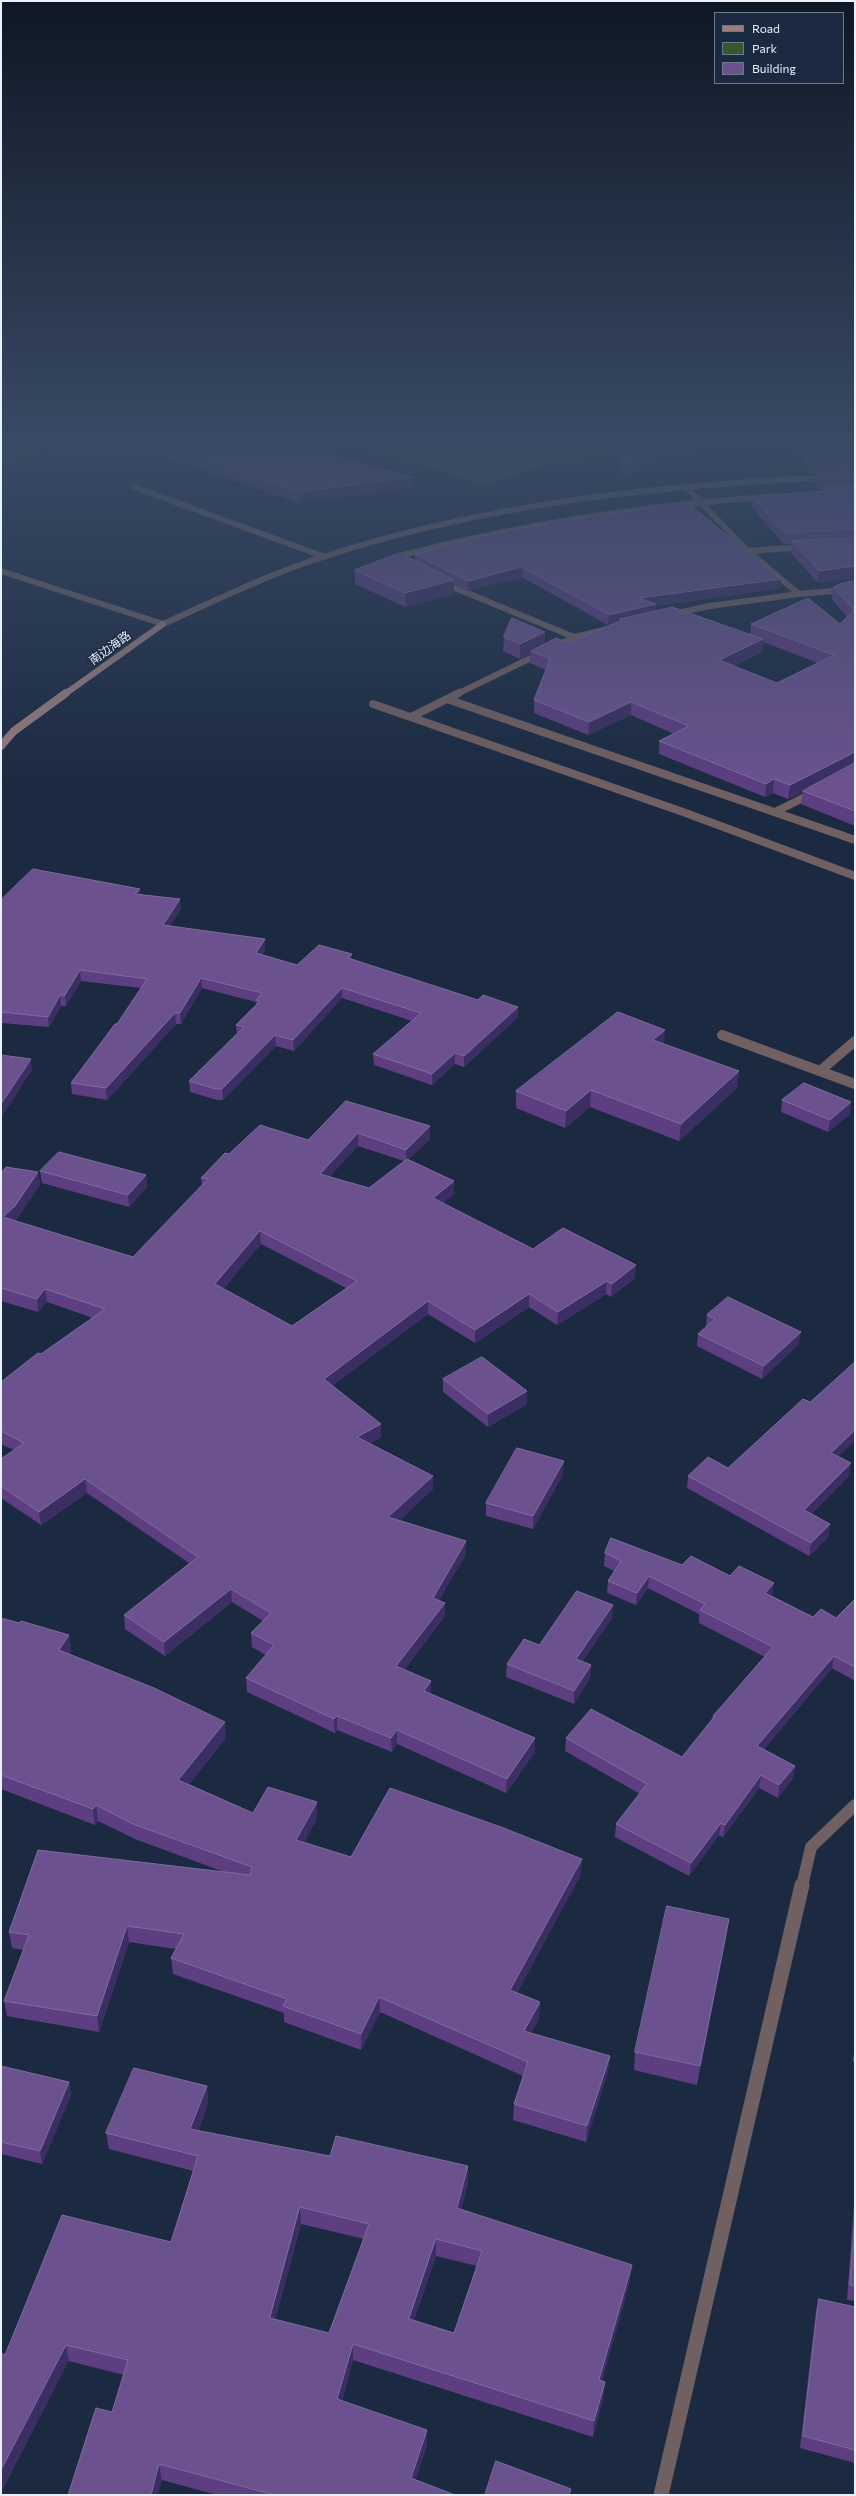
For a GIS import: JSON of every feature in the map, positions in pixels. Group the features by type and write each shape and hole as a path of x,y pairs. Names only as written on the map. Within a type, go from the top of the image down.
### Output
{"main road":[{"name":"南边海路","path":"1,746 14,731 162,624"}],"street":[{"name":"南边海路","path":"162,624 243,588 315,560"},
{"path":"401,560 409,567"},
{"path":"759,560 799,594"},
{"path":"1,570 162,624"},
{"path":"438,580 574,637"},
{"path":"665,616 710,606 799,594 855,590"},
{"path":"411,717 574,637 612,628"},
{"path":"447,699 855,840"},
{"path":"373,704 683,812 855,876"},
{"path":"776,812 822,788"},
{"path":"722,1035 855,1084"},
{"path":"820,1071 855,1041"},
{"path":"661,2495 811,1847 855,1805"}],"building":[{"path":"380,560 415,560 454,580 405,593 355,570"},
{"path":"428,560 758,560 781,579 640,598 656,604 609,615 522,567 468,581"},
{"path":"810,560 855,560 855,566 819,571"},
{"path":"855,581 855,752 790,785 774,779 766,784 659,741 689,726 631,702 589,722 534,700 550,659 531,651 556,638 569,643 622,620 620,619 672,607 763,639 719,660 777,683 834,655 751,624 808,598 840,624 854,610 833,587 842,583"},
{"path":"512,618 545,632 520,644 504,637"},
{"path":"855,763 855,811 803,791"},
{"path":"33,869 140,889 135,894 180,899 163,925 265,939 256,953 297,965 319,945 352,954 348,958 478,1000 483,995 518,1007 464,1056 455,1053 432,1074 373,1054 421,1013 342,988 293,1040 275,1035 222,1089 216,1089 189,1081 244,1027 236,1025 260,1001 256,1000 262,993 201,978 180,1013 175,1013 106,1088 71,1083 115,1024 117,1024 147,979 80,970 65,995 60,995 48,1017 1,1012 1,900"},
{"path":"618,1012 665,1030 653,1040 739,1071 681,1124 591,1090 566,1111 516,1091"},
{"path":"1,1055 31,1059 1,1104"},
{"path":"804,1083 851,1102 830,1120 782,1100"},
{"path":"346,1101 430,1126 406,1150 358,1133 320,1174 369,1188 407,1159 454,1181 433,1198 533,1249 563,1228 636,1265 612,1284 607,1281 558,1312 529,1294 475,1330 428,1301 324,1379 381,1424 357,1437 433,1476 388,1517 466,1541 433,1598 445,1603 396,1666 431,1681 424,1691 535,1738 507,1779 397,1730 391,1738 337,1716 334,1719 246,1678 274,1645 251,1633 271,1613 231,1589 164,1642 124,1615 198,1557 85,1479 39,1512 1,1486 1,1459 24,1443 1,1431 1,1382 38,1353 41,1354 105,1309 45,1289 37,1299 1,1288 1,1173 6,1167 38,1172 15,1206 3,1217 133,1257 208,1179 201,1178 225,1153 229,1154 260,1125 308,1140","holes":["260,1231 357,1281 292,1326 215,1284"]},
{"path":"59,1152 146,1175 128,1195 40,1171"},
{"path":"728,1297 801,1332 764,1366 698,1334 715,1319 707,1315"},
{"path":"482,1357 527,1391 488,1414 443,1379"},
{"path":"855,1362 855,1430 831,1453 851,1463 804,1510 830,1524 811,1543 688,1476 708,1457 728,1468 803,1399 810,1402"},
{"path":"517,1448 564,1461 533,1516 486,1503"},
{"path":"611,1538 682,1565 691,1556 730,1576 739,1566 774,1583 765,1593 813,1617 821,1609 836,1618 855,1599 855,1667 834,1656 757,1746 795,1766 779,1785 761,1775 725,1825 721,1823 691,1863 616,1824 647,1784 566,1738 591,1709 682,1757 714,1717 713,1716 773,1647 700,1610 705,1604 649,1576 637,1593 608,1581 621,1561 605,1553"},
{"path":"577,1591 613,1605 576,1659 591,1665 574,1691 507,1664 524,1639 539,1645"},
{"path":"1,1618 19,1623 21,1621 69,1635 59,1650 154,1688 225,1722 178,1780 253,1813 268,1787 317,1802 296,1840 351,1857 390,1788 501,1827 582,1859 510,1990 540,2002 524,2031 610,2056 587,2126 514,2104 528,2062 379,1997 361,2034 283,2006 287,1999 171,1958 184,1934 127,1926 97,2016 4,2001 29,1935 9,1932 38,1850 250,1875 252,1867 133,1824 96,1805 93,1809 1,1775"},
{"path":"667,1906 729,1919 700,2066 635,2052"},
{"path":"1,2066 69,2082 40,2151 1,2142"},
{"path":"134,2068 207,2086 190,2129 330,2156 336,2136 468,2166 457,2208 632,2265 599,2380 605,2382 594,2421 353,2344 337,2399 427,2430 411,2478 455,2495 275,2495 159,2464 151,2495 68,2495 96,2408 112,2412 128,2360 66,2345 1,2470 1,2353 5,2355 62,2215 171,2242 198,2156 106,2133","holes":["300,2207 369,2224 329,2333 270,2318","436,2239 482,2251 454,2333 409,2319"]},
{"path":"855,2218 855,2286 850,2285"},
{"path":"819,2299 855,2307 855,2450 803,2436"},
{"path":"496,2461 571,2489 569,2495 485,2495"}]}
